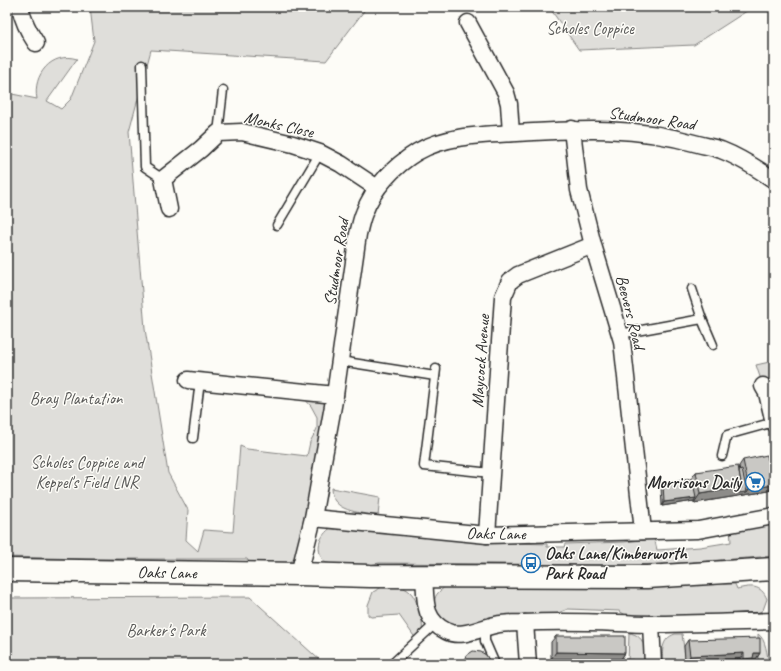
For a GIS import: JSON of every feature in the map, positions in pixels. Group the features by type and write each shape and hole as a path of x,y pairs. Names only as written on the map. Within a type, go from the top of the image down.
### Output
{"street":[{"path":"20,7 25,25 36,43"},
{"path":"468,23 506,93 509,104 511,133"},
{"name":"Studmoor Road","path":"299,574 313,518 335,395 358,234 364,212 377,188 391,171 416,152 432,145 444,141 472,136 572,129 628,130 680,139 721,150 761,171 774,180"},
{"name":"Beevers Road","path":"572,129 579,190 593,245 620,334 643,531"},
{"name":"Monks Close","path":"163,179 201,149 218,133 242,132 320,153 341,164 377,188"},
{"path":"163,179 169,209"},
{"name":"Maycock Avenue","path":"487,535 503,297 510,281 518,275 593,245"},
{"path":"194,381 335,395"},
{"path":"763,386 767,393 774,422"},
{"name":"Oaks Lane","path":"313,518 487,535 698,530 774,516"},
{"name":"Oaks Lane","path":"7,570 424,576 647,577 774,569"},
{"path":"424,576 427,612 430,619 447,632 456,635 496,625 525,623 583,622 651,624 774,621"},
{"path":"525,623 528,664"},
{"path":"651,624 653,664"}],"lane":[{"path":"142,65 145,167 163,179"},
{"path":"218,133 223,90"},
{"path":"277,225 320,153"},
{"path":"692,289 712,345"},
{"path":"620,334 702,319"},
{"path":"340,361 436,373 424,466 491,473"},
{"path":"193,438 194,381"},
{"path":"722,456 726,435 774,422"},
{"path":"392,664 435,624"},
{"path":"485,628 485,641 495,664"}],"green space":[{"name":"Scholes Coppice and Keppel's Field LNR","path":"90,7 367,7 326,61 151,50 129,132 145,329 168,473 188,510 186,540 198,551 204,530 233,532 240,446 247,449 307,456 310,442 317,429 317,417 311,406 303,397 322,400 327,405 297,558 288,563 251,565 247,559 86,559 7,557 7,93 37,99 36,90 38,82 46,67 60,58 68,57 77,59 47,101 61,109 71,99 94,41"},
{"name":"Scholes Coppice","path":"549,7 753,7 694,45 579,50"},
{"path":"774,361 774,391 772,383 763,386 756,365"},
{"path":"331,488 380,497 378,516 347,510 336,502 332,496"},
{"path":"774,522 774,556 666,564 379,563 366,566 342,567 324,562 319,551 322,537 335,525 482,542 547,544 547,547 564,547 565,544 624,542 653,539 657,550 700,547 731,542 730,528"},
{"path":"451,584 735,584 737,589 746,587 758,588 765,594 767,599 763,610 756,614 755,617 629,617 619,611 568,609 551,616 464,629 442,624 436,611 434,601 439,592"},
{"path":"392,586 406,589 415,599 421,616 422,627 421,633 416,639 399,615 371,617 368,615 368,605 373,592 382,587"},
{"name":"Barker's Park","path":"250,597 324,664 7,664 7,598"},
{"path":"629,633 638,636 641,639 645,651 645,661 628,663"},
{"path":"682,634 686,663 663,664 663,646 670,636"},
{"path":"758,634 763,640 769,664 759,664"}],"building":[{"name":"Morrisons Daily","path":"767,455 773,485 749,489 743,460"},
{"path":"738,466 742,487 700,494 696,472"},
{"path":"742,470 747,492 738,493 742,487 739,471"},
{"path":"692,479 696,498 664,502 663,484"},
{"path":"556,636 625,636 625,653 556,652"},
{"path":"760,638 760,653 754,653 753,658 744,659 744,653 690,656 688,640"},
{"path":"473,651 481,652 486,655 489,660 488,664 461,664 465,661 467,655"},
{"path":"619,660 633,660 634,664 620,664"},
{"path":"688,660 688,664 677,664 677,661"}],"place":[{"name":"Morrisons Daily","path":"755,482"},
{"name":"Oaks Lane/Kimberworth Park Road","path":"531,563"}],"park label":[{"name":"Bray Plantation","path":"76,398"}]}
